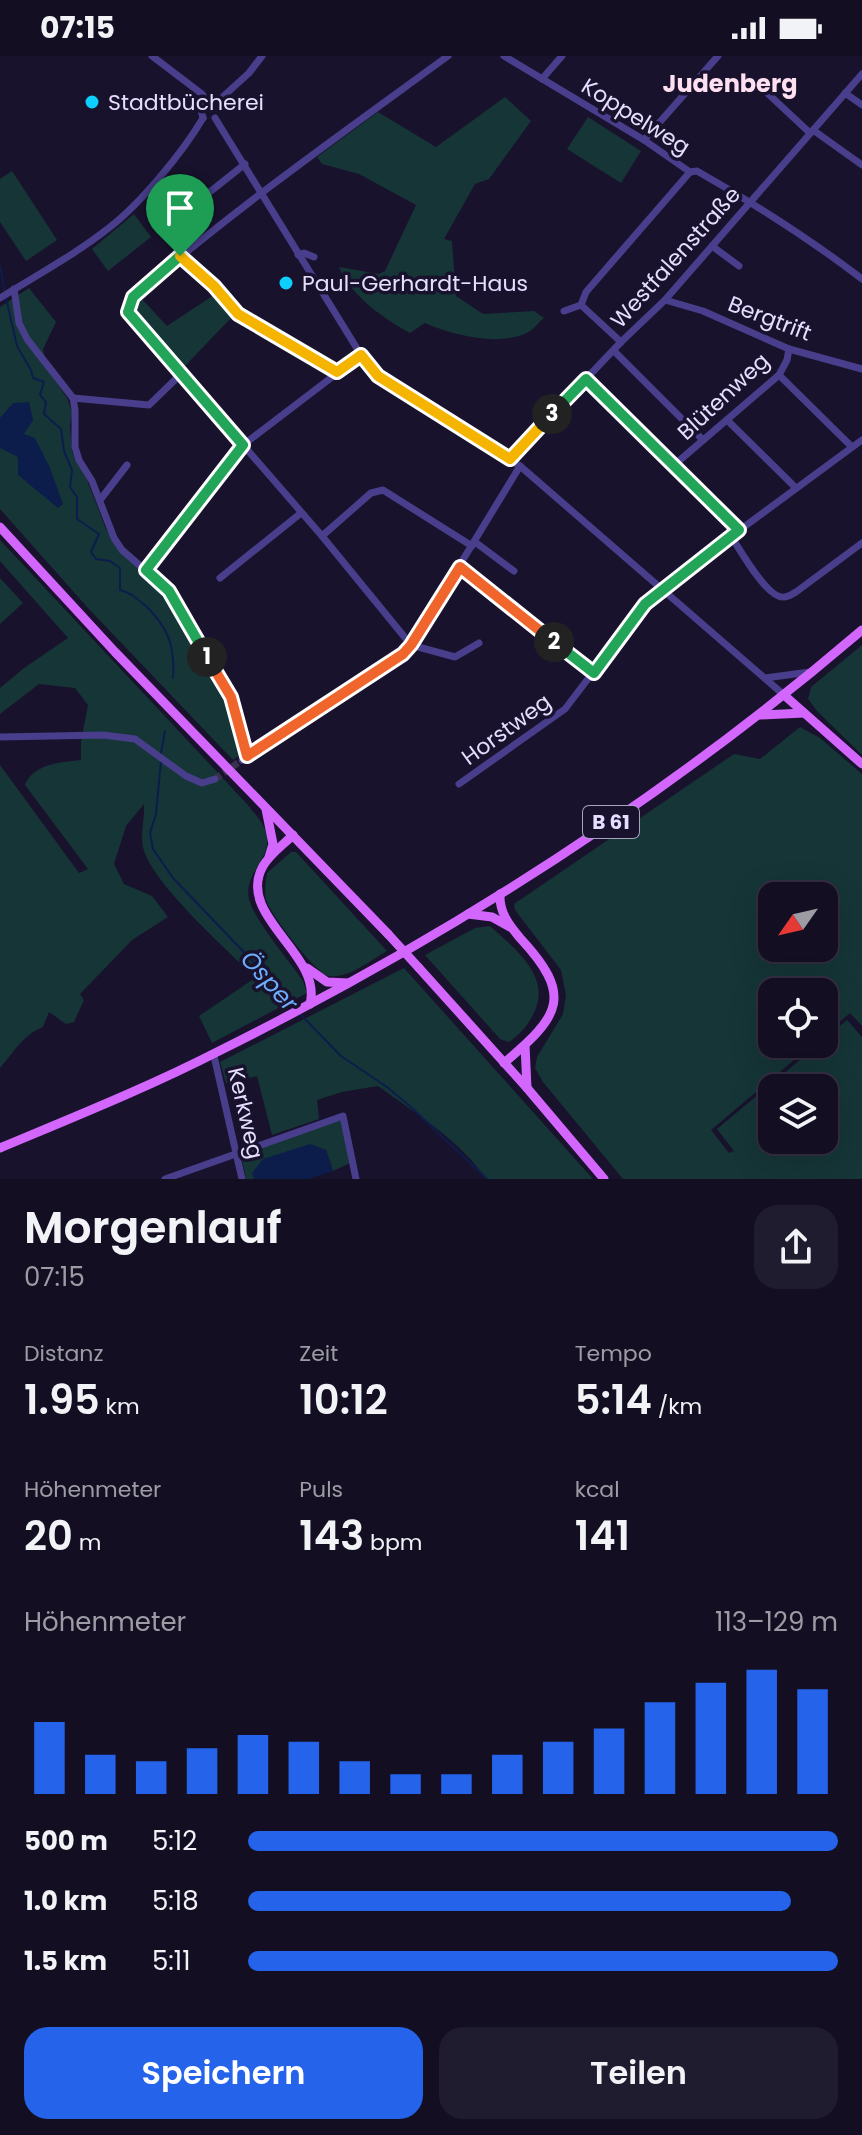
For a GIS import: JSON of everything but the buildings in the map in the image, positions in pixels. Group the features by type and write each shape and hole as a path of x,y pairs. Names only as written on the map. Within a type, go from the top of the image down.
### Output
{"main road":[{"path":"0,527 115,652 388,934 527,1088 604,1179"},
{"name":"B 61","path":"0,1148 214,1055 350,983 468,914 617,818 760,715 862,630"},
{"path":"784,695 862,764"},
{"path":"760,715 804,713"},
{"path":"265,806 273,844 259,876 260,901 299,960 312,988 309,1005"},
{"path":"268,859 293,835"},
{"path":"500,894 502,912 511,928 541,961 554,988 548,1020 504,1063"},
{"path":"468,914 492,917 511,928"},
{"path":"299,960 315,976 327,982 350,983"},
{"path":"525,1045 527,1088"}],"street":[{"path":"152,56 206,100 216,103"},
{"path":"216,103 249,73 262,56"},
{"path":"448,56 261,192 180,256 133,297 128,312 322,536 411,645 455,657 479,643"},
{"name":"Koppelweg","path":"504,56 644,140 690,172 697,171 751,201 862,279"},
{"path":"542,79 562,56"},
{"path":"644,140 718,56"},
{"name":"Westfalenstraße","path":"510,459 665,300 862,74"},
{"path":"765,91 812,132 862,165"},
{"path":"845,93 862,105"},
{"path":"206,100 199,110 206,120 215,118 219,112 216,103"},
{"path":"0,298 73,254 124,216 203,118"},
{"path":"215,118 361,355 378,376 520,466 784,695"},
{"path":"211,191 245,164"},
{"path":"564,311 581,305 586,292 690,172"},
{"path":"712,246 739,266"},
{"path":"298,255 304,253 314,257"},
{"path":"180,256 214,286 238,314 337,372"},
{"path":"12,290 19,323 27,339 73,398 75,447 114,538 122,550 169,591 231,697 244,758 403,654 460,567 520,466"},
{"name":"Bergtrift","path":"665,300 703,311 789,349 862,369"},
{"path":"581,305 621,342"},
{"name":"Blütenweg","path":"673,466 779,375 789,349"},
{"path":"614,351 703,440"},
{"path":"146,570 243,445 361,355"},
{"path":"73,398 149,405 181,374"},
{"path":"779,375 852,447"},
{"path":"586,379 739,530"},
{"path":"727,420 796,488"},
{"name":"Horstweg","path":"459,784 559,715 645,604 661,588 862,440"},
{"path":"100,500 127,465"},
{"path":"322,536 371,493 379,490 390,493 514,571"},
{"path":"220,578 301,513"},
{"path":"731,536 765,586 775,596 784,598 862,543"},
{"path":"460,567 594,673"},
{"path":"765,678 812,672"},
{"path":"0,737 103,735 135,739 186,776 202,783 215,779"},
{"name":"Kerkweg","path":"214,1055 242,1179"},
{"path":"165,1179 343,1116 356,1179"}],"green space":[{"path":"505,97 531,121 489,179 475,184 444,239 452,241 456,296 483,314 534,311 544,318 530,331 506,339 478,338 425,323 410,333 379,314 360,297 339,267 379,274 385,271 416,205 359,174 322,164 317,157 378,112 436,147"},
{"path":"588,117 641,151 621,183 567,149"},
{"path":"12,171 57,240 26,261 0,222 0,179"},
{"path":"134,214 151,237 108,271 92,249"},
{"path":"29,288 56,322 43,349 47,369 67,398 72,412 72,452 87,480 106,529 120,552 163,591 228,700 241,755 233,760 88,608 0,509 0,307"},
{"path":"217,293 232,311 232,317 183,368 131,311 132,305 141,298 167,326"},
{"path":"0,540 261,822 267,843 250,882 249,899 265,929 303,981 307,993 212,1043 199,1016 255,978 175,897 149,862 142,842 144,804 126,826 114,864 124,884 152,896 168,917 132,940 80,994 84,1000 74,1022 66,1024 49,1012 43,1027 24,1039 0,1068 0,765 79,873 88,869 25,785 41,768 81,760 88,705 75,688 39,684 0,714 0,688 68,638 0,561"},
{"path":"0,578 23,603 0,624"},
{"path":"862,645 862,755 808,699 811,687"},
{"path":"800,727 820,738 862,774 862,1026 850,1013 838,1023 838,978 758,978 758,1058 796,1058 777,1074 758,1074 758,1090 711,1130 729,1153 734,1151 717,1129 758,1095 758,1154 838,1154 838,1074 783,1074 802,1058 838,1058 838,1027 847,1020 862,1037 862,1179 623,1179 543,1082 535,1068 537,1057 563,1014 566,995 561,970 515,910 514,904 734,754 760,759"},
{"path":"291,852 296,852 387,951 344,975 329,976 314,965 284,929 266,899 267,873"},
{"path":"490,926 526,962 538,984 539,996 534,1013 509,1042 500,1039 425,955 475,928"},
{"path":"404,968 593,1179 486,1179 451,1140 378,1086 317,1100 319,1119 272,1135 257,1076 226,1083 220,1062"},
{"path":"341,1121 350,1163 333,1171 326,1150 253,1173 254,1179 246,1179 242,1160 247,1152"}],"water":[{"path":"29,402 33,420 24,434 35,438 50,468 63,504 58,508 18,475 18,457 0,448 0,418 13,403"},
{"path":"310,1144 326,1150 333,1171 308,1179 254,1179 252,1173 263,1159"}],"waterway":[{"name":"Ösper","path":"0,266 5,292"},
{"name":"Ösper","path":"6,298 17,346 33,378 44,382 40,395 46,402 44,414 61,429 64,451 72,470 70,487 77,497 77,519 99,534 91,552 96,559 110,561 120,568 120,590 147,607 161,623 173,657 173,678"},
{"name":"Ösper","path":"161,753 165,731"},
{"name":"Ösper","path":"161,760 156,814 150,833 153,849 173,878 295,1010"},
{"name":"Ösper","path":"300,1014 341,1056 412,1108 487,1179"}],"tunnel":[{"path":"215,779 242,760"}],"place":[{"name":"Stadtbücherei","path":"92,102"},
{"name":"Paul-Gerhardt-Haus","path":"286,283"}],"district":[{"name":"Judenberg","path":"730,84"}],"route":[{"path":"180,256 214,286 238,314 337,372 361,355 378,376 510,459 586,379 739,530 661,588 645,604 594,673 460,567 403,654 247,756 231,697 165,585 146,570 243,445 128,312 133,297 180,256"}]}
